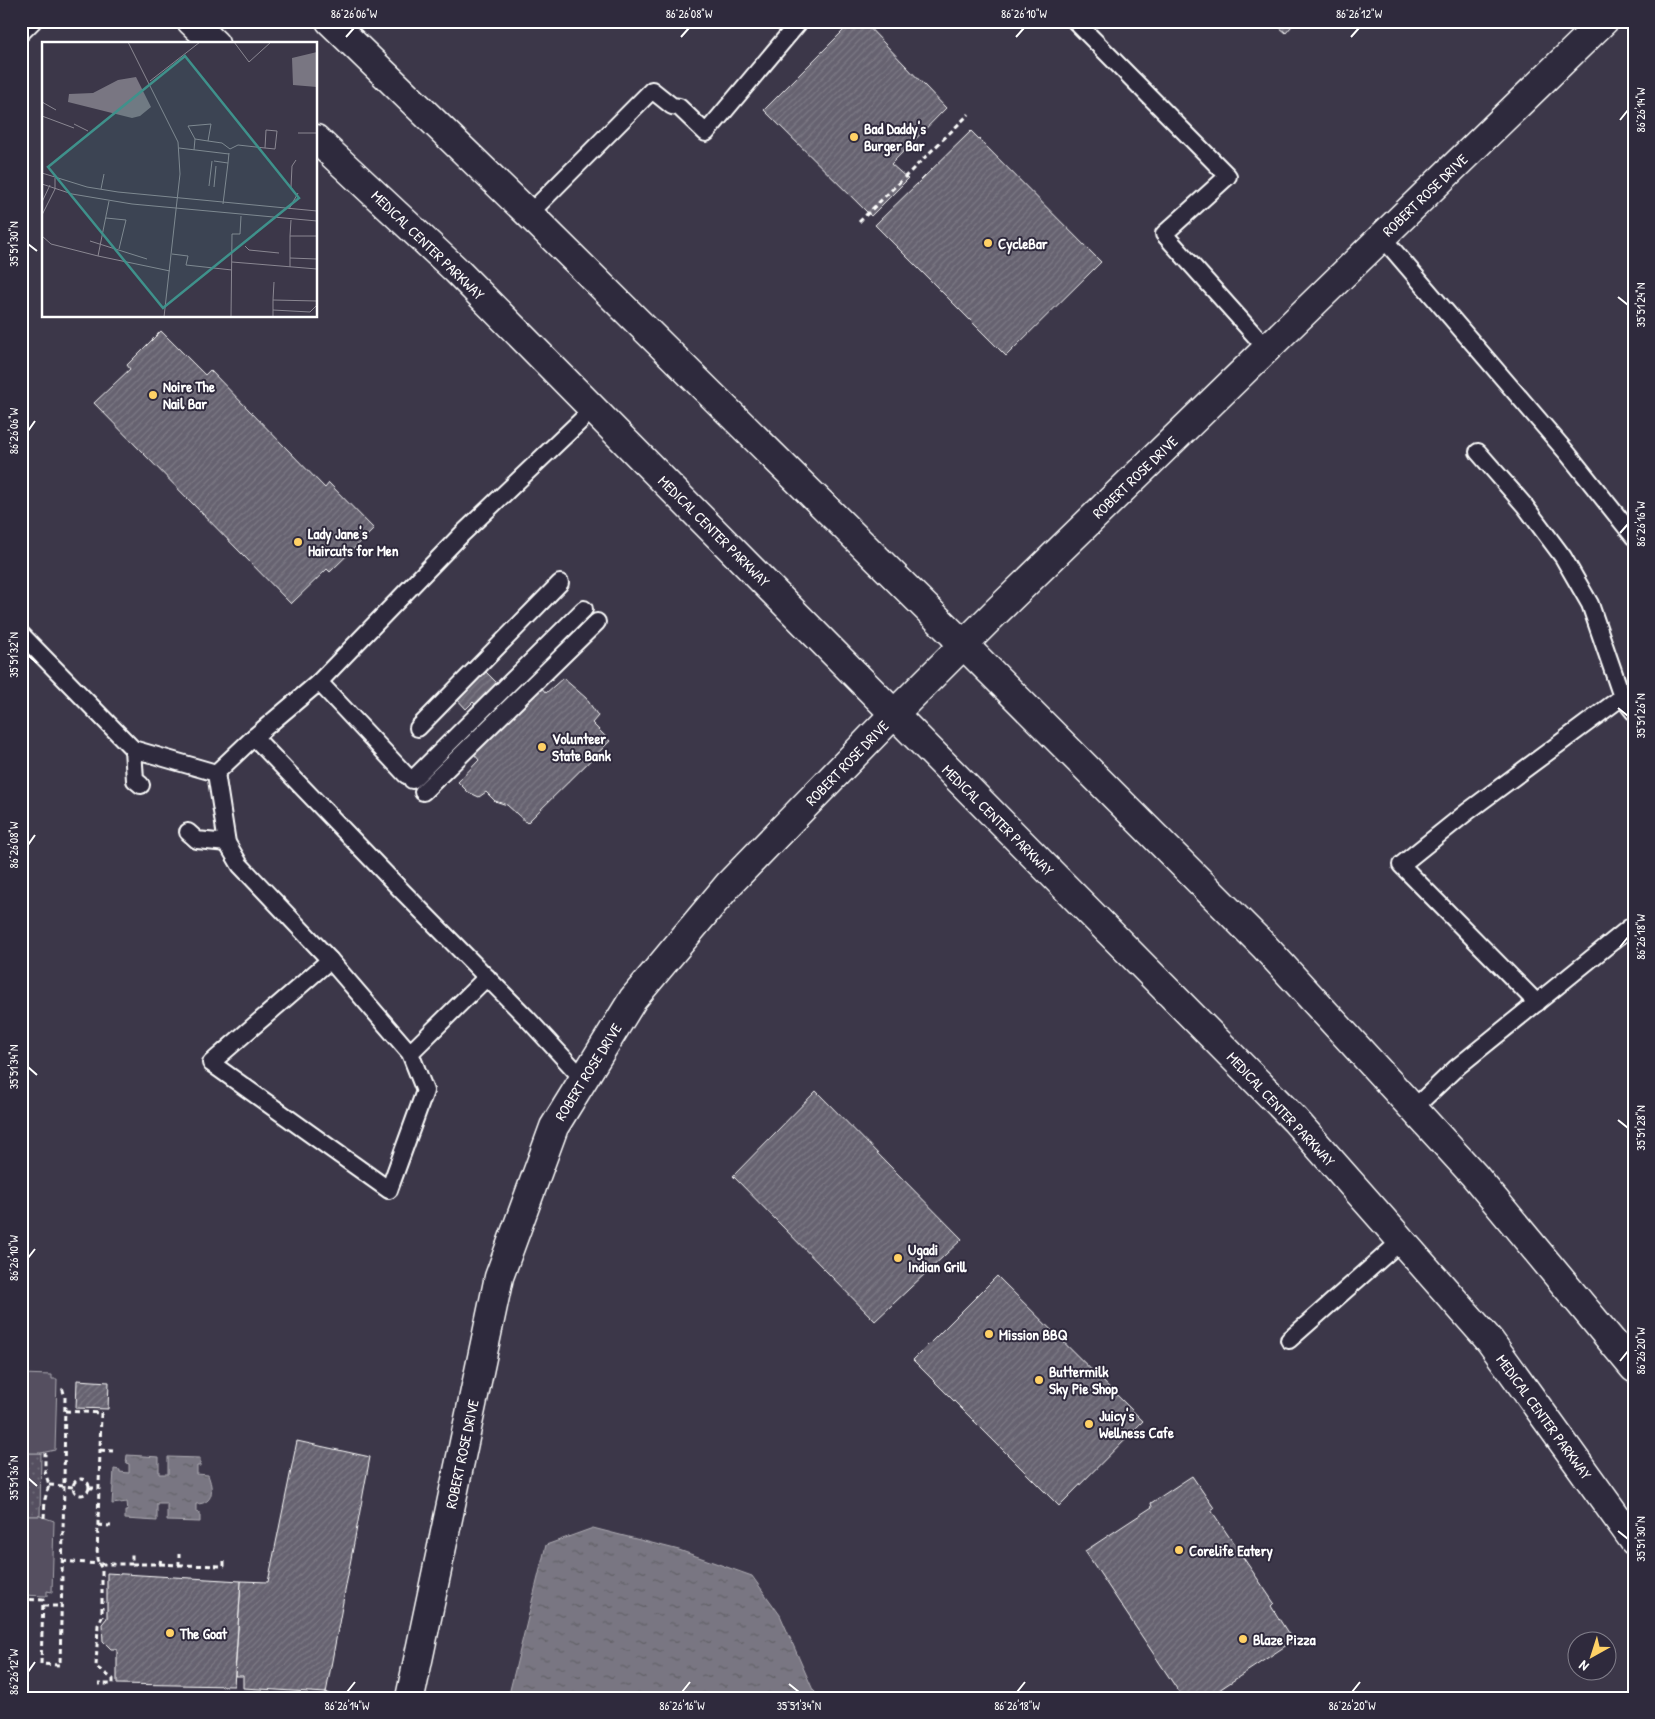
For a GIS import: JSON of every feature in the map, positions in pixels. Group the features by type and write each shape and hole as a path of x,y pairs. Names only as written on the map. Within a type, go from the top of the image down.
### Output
{"main road":[{"path":"191,21 213,42"},
{"path":"330,21 529,214 963,644 1264,946 1474,1174 1634,1368"},
{"name":"ROBERT ROSE DRIVE","path":"410,1698 499,1277 554,1127 633,999 729,884 963,644 1604,21"},
{"name":"MEDICAL CENTER PARKWAY","path":"318,141 456,270 1295,1120 1490,1341 1634,1541"}],"lane":[{"path":"529,214 652,90 672,106 679,107 706,133 800,21"},
{"path":"1075,21 1228,176 1164,234 1267,349"},
{"path":"1382,237 1568,454 1634,537"},
{"path":"216,773 254,737 319,682 462,534 594,409"},
{"path":"1478,452 1524,506 1563,557 1590,604 1622,697 1634,712"},
{"path":"418,728 560,583"},
{"path":"414,782 584,609"},
{"path":"414,782 597,622"},
{"path":"21,634 133,749 216,773"},
{"path":"319,682 414,782"},
{"path":"1537,1003 1401,865 1467,812 1622,697"},
{"path":"254,737 526,1017 584,1080"},
{"path":"133,749 135,780 141,785"},
{"path":"216,773 228,843 240,865 330,960 410,1053 425,1090 389,1190 211,1063 330,960"},
{"path":"188,832 197,840 228,843"},
{"path":"1413,1108 1456,1068 1634,924"},
{"path":"410,1053 487,977"},
{"path":"1289,1340 1401,1241"}],"path":[{"path":"859,222 968,114"},
{"path":"21,1599 43,1600 41,1664 60,1665 65,1411 65,1397 62,1387"},
{"path":"65,1411 101,1412 97,1558 102,1570 102,1618 98,1625 96,1667 113,1679 113,1684 98,1684"},
{"path":"100,1450 113,1451"},
{"path":"44,1518 44,1499 49,1485 45,1471 45,1452"},
{"path":"89,1488 88,1482 81,1478 74,1482 73,1487 79,1495 86,1492 89,1488 99,1488"},
{"path":"49,1485 73,1487"},
{"path":"98,1525 111,1526"},
{"path":"132,1553 132,1564"},
{"path":"179,1554 179,1565"},
{"path":"160,1564 161,1557"},
{"path":"62,1561 99,1564 224,1566 224,1559"},
{"path":"43,1606 60,1606"},
{"path":"326,1693 334,1698"}],"shaded area":[{"path":"21,1374 52,1375 52,1379 57,1379 55,1450 41,1453 21,1453"},
{"path":"21,1453 41,1453 40,1516 21,1516"},
{"path":"21,1516 40,1516 54,1521 52,1592 47,1591 47,1596 21,1595"}],"water":[{"path":"127,1455 159,1457 159,1474 168,1474 168,1457 200,1458 197,1474 208,1475 211,1494 207,1501 196,1504 196,1512 200,1513 200,1522 167,1521 167,1503 157,1503 157,1521 125,1519 125,1511 128,1511 127,1502 112,1504 114,1469 129,1473 129,1464 126,1463"},
{"path":"593,1528 679,1550 752,1576 780,1615 813,1690 821,1698 508,1698 546,1545"}],"building":[{"name":"Bad Daddy's Burger Bar","path":"853,21 863,21 946,108 891,164 908,179 871,216 764,110"},
{"path":"1272,21 1296,21 1286,33"},
{"name":"CycleBar","path":"971,131 1101,262 1006,356 875,225"},
{"path":"161,331 205,375 210,370 325,488 329,483 374,529 330,572 327,569 291,604 94,403 130,369 127,365"},
{"name":"Volunteer State Bank","path":"483,669 522,708 541,687 546,693 563,678 586,698 598,716 592,723 610,741 527,823 507,805 495,801 486,792 479,797 468,792 458,782 479,760 474,754 499,729 473,702 466,709 456,698"},
{"path":"816,1091 962,1239 875,1321 733,1176"},
{"path":"997,1276 1143,1421 1059,1506 913,1360"},
{"path":"77,1380 109,1382 108,1409 76,1408"},
{"path":"297,1441 370,1457 326,1693 243,1688 243,1676 235,1676 241,1581 268,1582"},
{"path":"1192,1476 1214,1508 1211,1510 1274,1603 1271,1606 1293,1641 1207,1698 1183,1698 1085,1551 1152,1507 1151,1503"},
{"name":"The Goat","path":"107,1573 241,1581 234,1686 117,1684 117,1649 111,1649 103,1641 102,1624 107,1618"}],"place":[{"name":"Bad Daddy's Burger Bar","path":"854,137"},
{"name":"CycleBar","path":"988,243"},
{"name":"Noire The Nail Bar","path":"153,395"},
{"name":"Lady Jane's Haircuts for Men","path":"298,542"},
{"name":"Volunteer State Bank","path":"542,747"},
{"name":"Ugadi Indian Grill","path":"898,1258"},
{"name":"Mission BBQ","path":"989,1334"},
{"name":"Buttermilk Sky Pie Shop","path":"1039,1380"},
{"name":"Juicy's Wellness Cafe","path":"1089,1424"},
{"name":"Corelife Eatery","path":"1179,1550"},
{"name":"The Goat","path":"170,1633"},
{"name":"Blaze Pizza","path":"1243,1639"}]}
